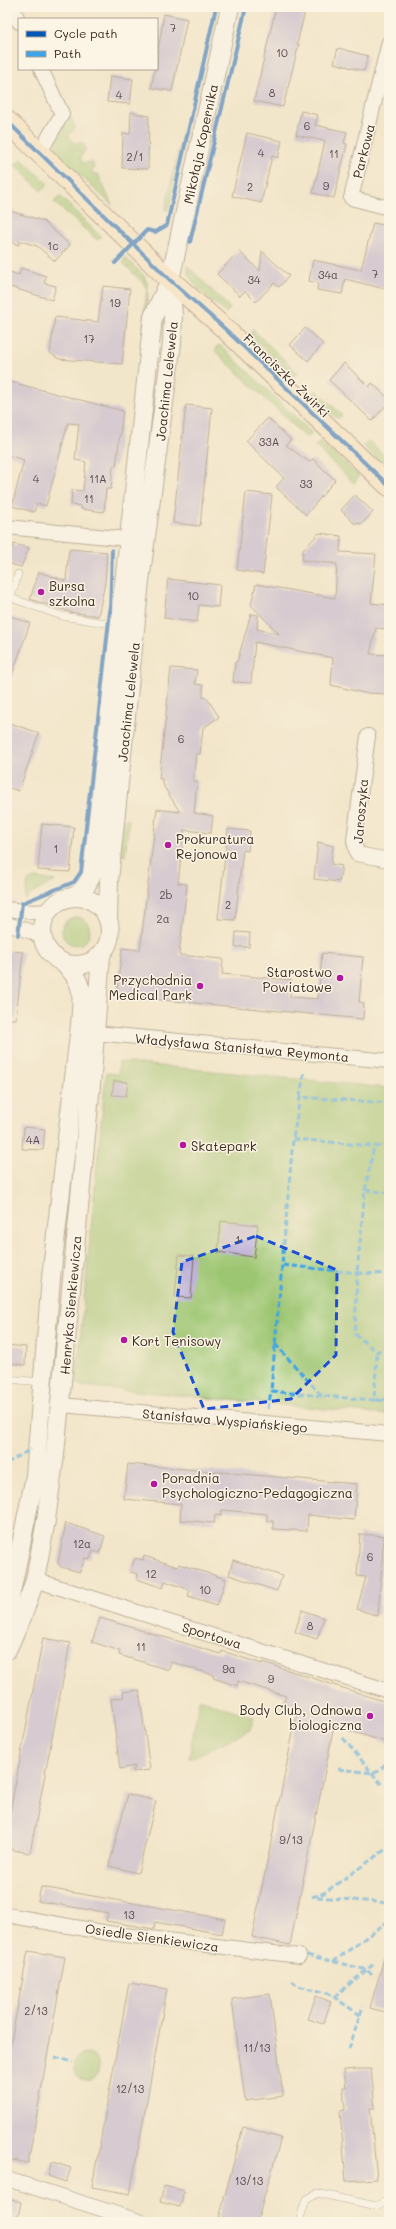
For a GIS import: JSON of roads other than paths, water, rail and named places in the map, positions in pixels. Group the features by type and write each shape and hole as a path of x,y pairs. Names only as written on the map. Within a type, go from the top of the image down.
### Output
{"main road":[{"name":"Franciszka Żwirki","path":"7,121 170,280 224,328 389,486"}],"street":[{"path":"12,7 18,20"},
{"name":"Mikołaja Kopernika","path":"170,280 230,7"},
{"name":"Parkowa","path":"389,42 351,198 389,208"},
{"path":"40,152 62,114 41,70"},
{"name":"Joachima Lelewela","path":"72,897 81,893 92,876 153,318 170,280"},
{"name":"Joachima Lelewela","path":"108,919 109,880 140,581 147,541 172,343 173,316 170,280"},
{"path":"7,527 147,541"},
{"name":"Jaroszyka","path":"368,736 354,840 357,854 389,860"},
{"path":"72,897 83,898 94,902 108,919 109,939 101,954 88,963 76,965 63,963 48,952 42,938 42,924 48,911 58,902 72,897"},
{"path":"7,909 33,912 48,911"},
{"path":"7,924 32,932 42,938"},
{"name":"Henryka Sienkiewicza","path":"7,1650 23,1615 35,1580 46,1520 61,1405 96,1028 101,954"},
{"name":"Henryka Sienkiewicza","path":"7,1612 11,1572 35,1476 53,1255 82,1006 81,987 76,974 63,963"},
{"name":"Władysława Stanisława Reymonta","path":"96,1028 389,1061"},
{"name":"Stanisława Wyspiańskiego","path":"61,1405 389,1434"},
{"name":"Sportowa","path":"35,1580 389,1691"},
{"name":"Osiedle Sienkiewicza","path":"7,1915 108,1933 298,1956"},
{"path":"7,2179 142,2222"}],"lane":[{"path":"18,574 11,598 62,616 119,625"},
{"path":"7,1379 42,1382"},
{"path":"299,2222 306,2199 316,2193 376,2206 388,2200 389,2193"}],"place":[{"name":"Bursa szkolna","path":"41,592"},
{"name":"Prokuratura Rejonowa","path":"168,845"},
{"name":"Starostwo Powiatowe","path":"340,978"},
{"name":"Przychodnia Medical Park","path":"200,986"},
{"name":"Skatepark","path":"183,1145"},
{"name":"Kort Tenisowy","path":"124,1340"},
{"name":"Poradnia Psychologiczno-Pedagogiczna","path":"154,1484"},
{"name":"Body Club, Odnowa biologiczna","path":"370,1716"}]}
